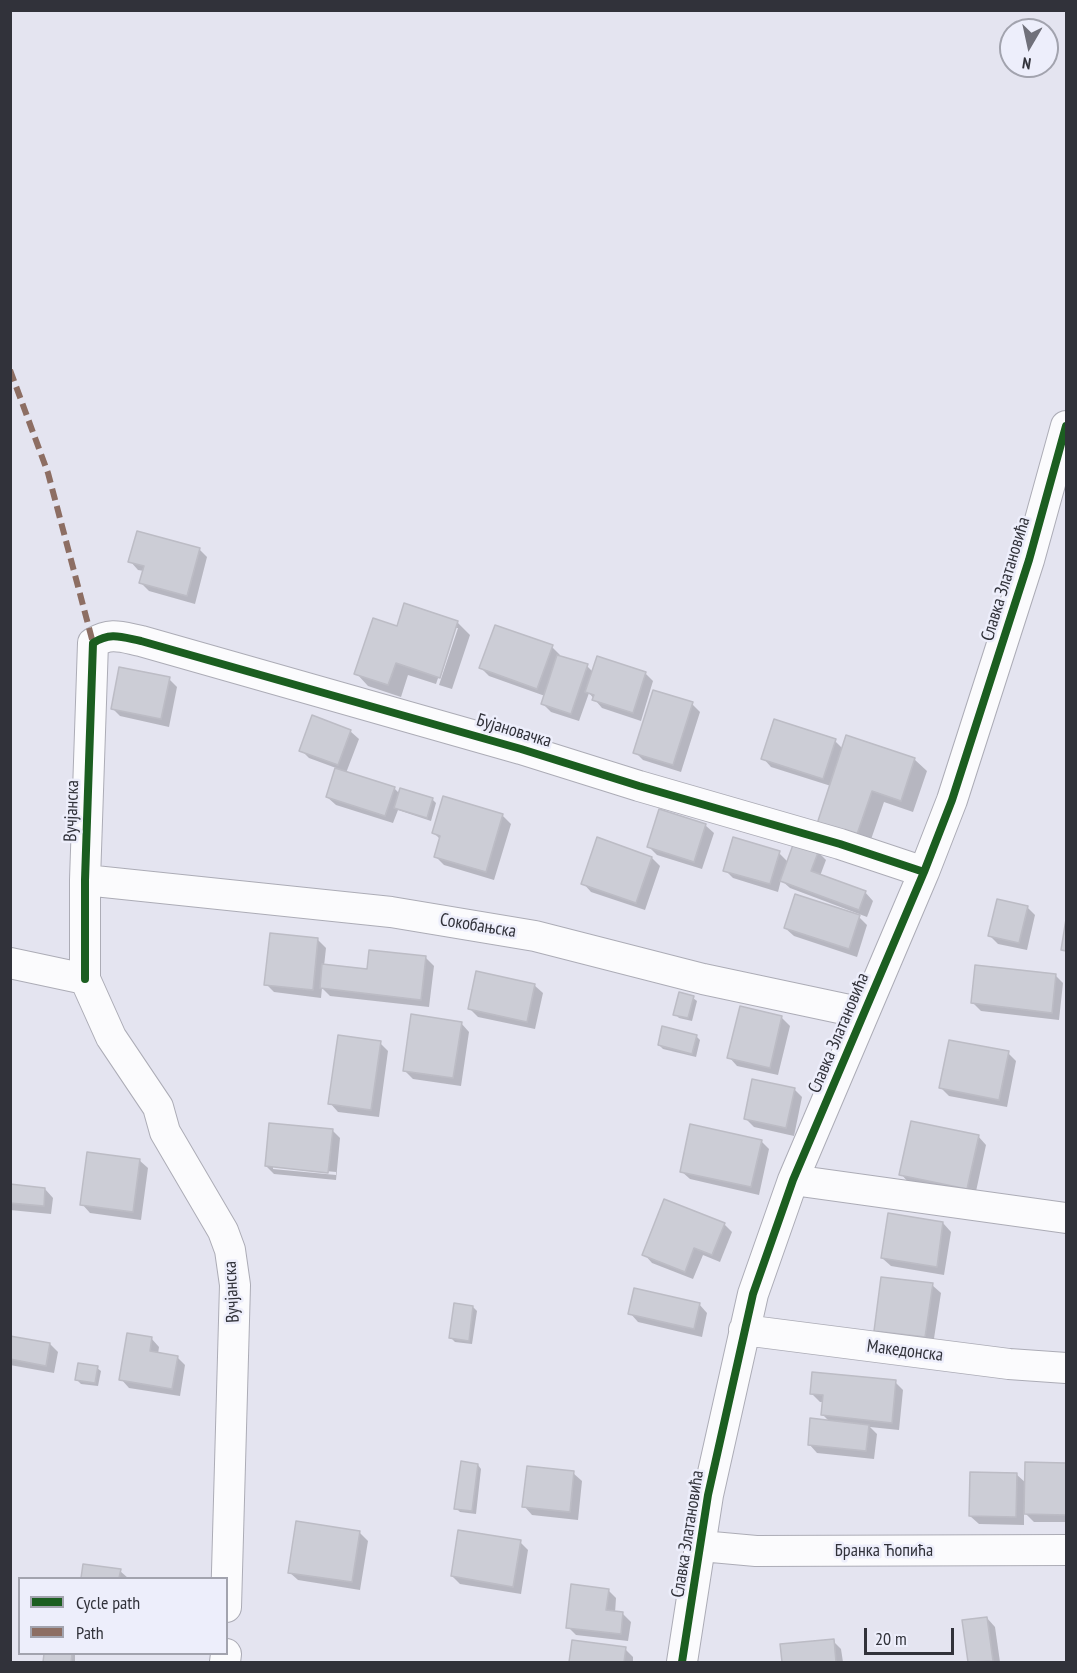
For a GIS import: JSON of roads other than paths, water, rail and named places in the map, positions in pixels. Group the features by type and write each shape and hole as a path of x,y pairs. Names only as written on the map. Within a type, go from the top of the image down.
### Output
{"street":[{"name":"Славка Златановића","path":"682,1662 708,1495 753,1294 793,1180 924,872 952,800 1026,571 1066,426"},
{"name":"Бујановачка","path":"93,643 104,637 116,636 141,641 521,748 639,786 840,844 924,872"},
{"name":"Вучјанска","path":"93,643 85,880 85,979 111,1037 158,1107 165,1132 223,1231 230,1250 235,1285 227,1577"},
{"name":"Сокобањска","path":"85,880 391,912 535,936 703,979 863,1013"},
{"path":"10,963 85,979"},
{"path":"793,1180 1066,1218"},
{"name":"Македонска","path":"744,1330 1009,1364 1066,1368"},
{"name":"Бранка Ћопића","path":"701,1546 756,1551 1066,1550"}]}
